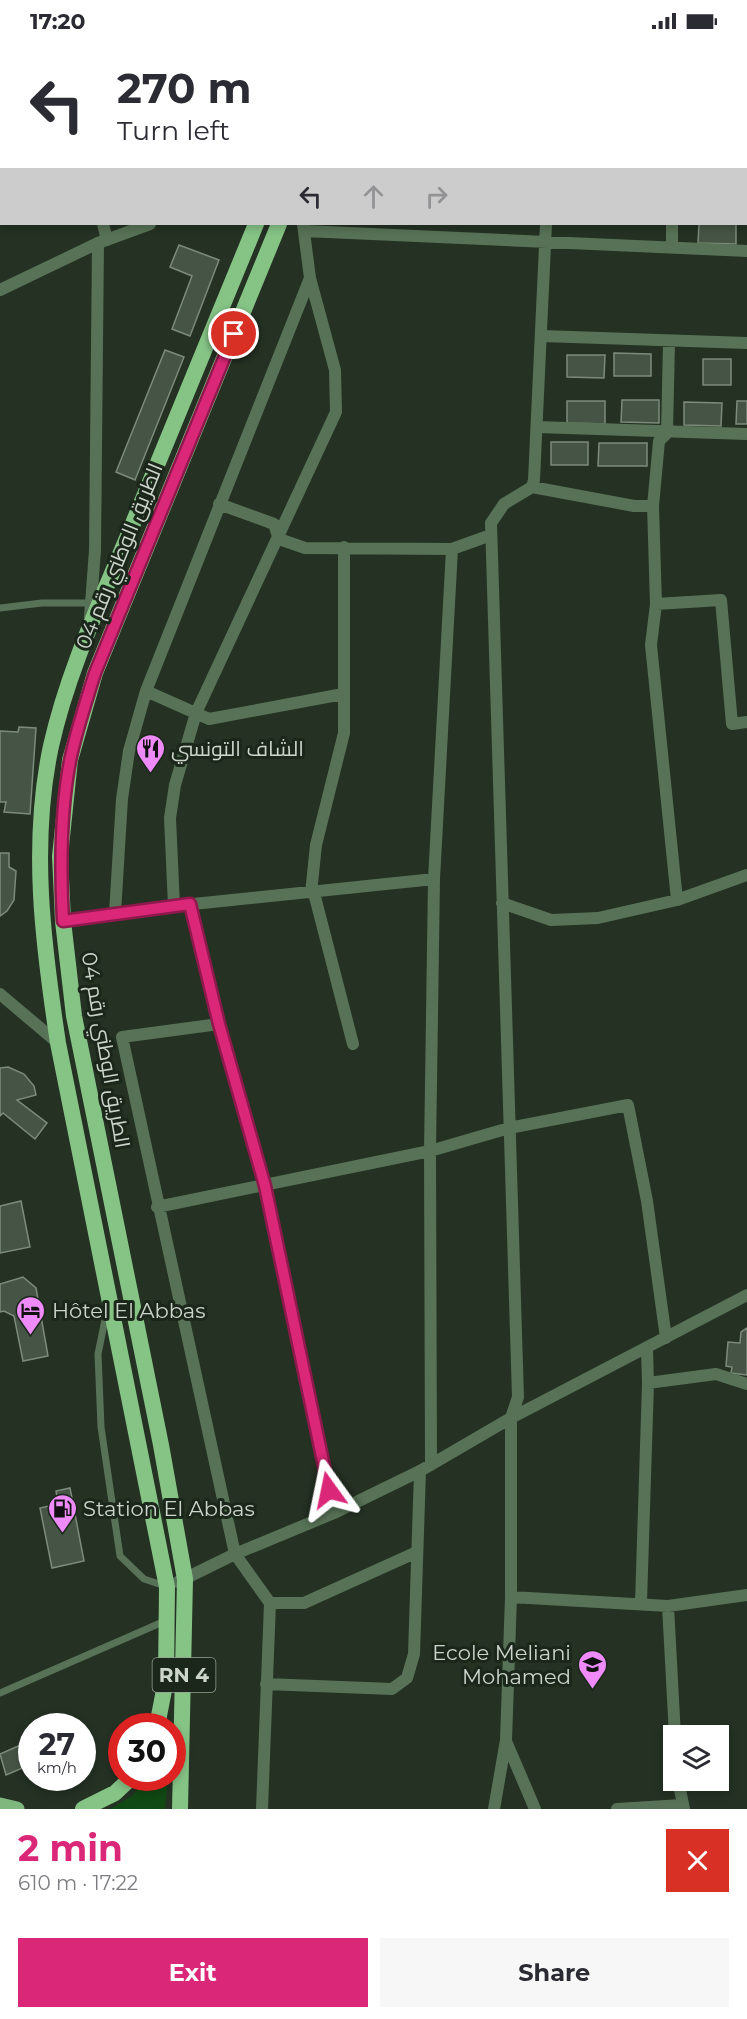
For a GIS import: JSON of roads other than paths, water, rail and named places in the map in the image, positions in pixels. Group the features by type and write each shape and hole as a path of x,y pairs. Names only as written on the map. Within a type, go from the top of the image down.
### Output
{"highway":[{"name":"الطريق الوطني رقم 04","path":"160,1713 166,1680 167,1587 162,1549 58,1042 40,896 40,844 51,747 63,702 89,632 256,225"},
{"name":"الطريق الوطني رقم 04","path":"183,1713 185,1579 161,1445 74,1016 63,921 60,856 63,804 70,760 95,673 279,225"},
{"path":"82,1809 117,1791"},
{"name":"RN 4","path":"174,1809 178,1791"},
{"name":"الطريق الوطني رقم 04","path":"180,1809 181,1791"}],"main road":[{"path":"0,1805 17,1809"}],"street":[{"path":"89,632 95,550 103,225"},
{"path":"0,290 103,242 147,225"},
{"path":"532,487 542,336 546,225"},
{"path":"672,225 672,248"},
{"path":"174,906 170,818 175,785 196,713 279,539 336,412 335,370 309,278 304,227 545,244 747,251"},
{"path":"115,913 122,799 129,751 146,691 309,278"},
{"path":"542,336 747,343"},
{"path":"669,342 667,433 659,441 652,506 656,604 651,645 677,900"},
{"path":"537,427 747,434"},
{"path":"494,1809 506,1740 511,1597 511,1418 518,1397 491,523 504,504 532,487 634,506 652,506"},
{"path":"219,504 274,524 279,539"},
{"path":"279,539 305,548 452,549 491,535"},
{"path":"344,547 344,733 316,845 312,893 353,1044"},
{"path":"266,1684 392,1689 407,1678 414,1654 417,1552 426,1468 434,879 452,549"},
{"path":"656,604 721,600 732,724 747,722"},
{"path":"146,691 209,719 343,694"},
{"path":"502,903 551,920 598,918 677,900 747,875"},
{"path":"63,921 190,904 434,879"},
{"path":"190,904 219,1024 265,1186 334,1513"},
{"path":"0,994 58,1042"},
{"path":"219,1024 122,1037 157,1207 235,1554 270,1603 262,1809"},
{"path":"157,1207 430,1151 509,1128 628,1105 647,1201 666,1338"},
{"path":"167,1587 235,1554 334,1513 426,1468 511,1418 747,1295"},
{"path":"641,1604 648,1383 646,1349"},
{"path":"648,1383 716,1374 747,1384"},
{"path":"270,1603 304,1603 417,1552"},
{"path":"511,1597 668,1606 747,1595"},
{"path":"668,1606 674,1725"},
{"path":"506,1740 535,1809"},
{"path":"617,1809 683,1807 680,1791"}],"lane":[{"path":"0,608 42,603 91,603"},
{"path":"109,1299 98,1354 101,1427 120,1556 144,1579 167,1587"},
{"path":"0,1693 166,1621"}],"place":[{"name":"الشاف التونسي","path":"150,774"},
{"name":"Hôtel El Abbas","path":"31,1336"},
{"name":"Station El Abbas","path":"62,1534"},
{"name":"Ecole Meliani Mohamed","path":"592,1690"}]}
